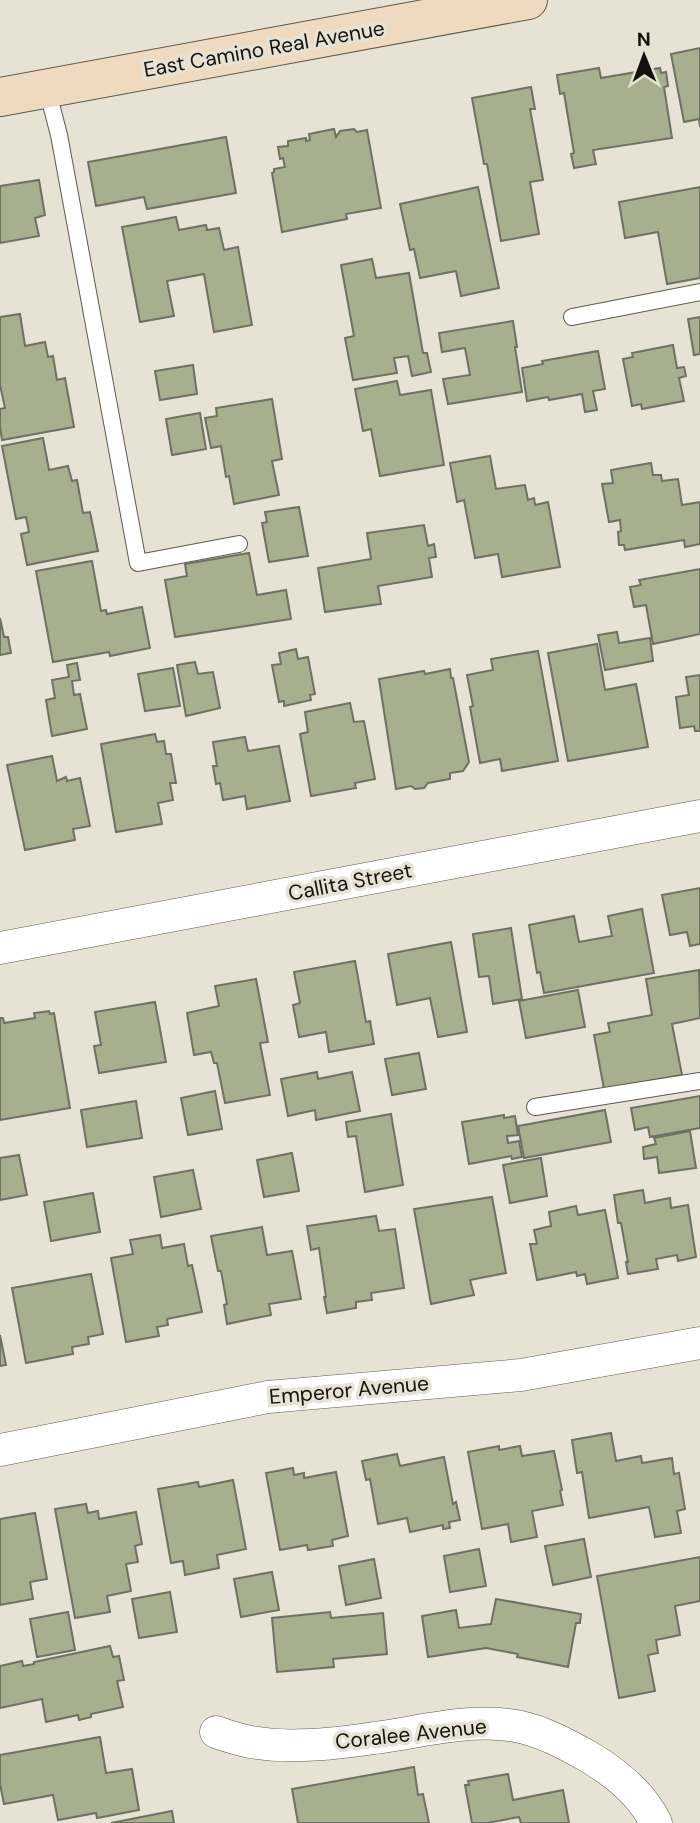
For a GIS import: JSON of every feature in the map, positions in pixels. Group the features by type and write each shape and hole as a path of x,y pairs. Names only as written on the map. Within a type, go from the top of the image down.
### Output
{"street":[{"name":"East Camino Real Avenue","path":"0,97 467,6 528,0"},
{"name":"Callita Street","path":"0,948 700,816"},
{"name":"Emperor Avenue","path":"0,1450 268,1397 521,1374 700,1343"},
{"name":"Coralee Avenue","path":"216,1732 243,1741 279,1745 374,1738 477,1723 518,1727 558,1740 627,1783 656,1823"}],"lane":[{"path":"47,89 59,135 138,563 239,544"},
{"path":"572,317 700,292"},
{"path":"535,1108 700,1081"}],"building":[{"path":"700,48 700,127 699,119 684,122 671,54"},
{"path":"599,68 601,78 660,68 661,73 666,72 668,86 664,87 672,138 593,150 596,164 574,168 564,93 560,94 557,75"},
{"path":"531,87 535,109 530,109 543,180 530,182 539,234 501,241 472,98"},
{"path":"334,129 336,137 340,131 367,130 381,208 346,214 347,219 282,232 272,173 274,169 285,167 278,147 288,146 288,141 306,138 306,141 310,140 309,134"},
{"path":"226,137 236,193 147,209 144,197 96,206 88,162"},
{"path":"39,180 45,215 35,218 39,236 0,243 0,186"},
{"path":"478,187 499,288 461,296 456,271 420,278 414,249 410,250 400,204"},
{"path":"700,187 700,278 667,284 658,232 625,238 619,202"},
{"path":"176,217 179,230 206,225 207,230 219,228 224,250 238,247 252,325 214,332 204,274 167,281 174,316 140,322 122,227"},
{"path":"372,259 376,278 409,273 423,353 427,353 431,372 412,376 408,356 394,358 397,373 353,380 345,338 354,336 341,265"},
{"path":"20,314 25,346 45,342 48,357 53,356 57,380 65,378 74,427 2,440 0,409 5,408 0,385 0,317"},
{"path":"700,317 700,354 694,355 688,319"},
{"path":"513,321 522,392 448,404 443,379 470,375 465,348 442,352 439,333"},
{"path":"673,345 677,368 684,367 686,376 679,378 684,401 642,409 641,404 632,406 623,359 633,357 632,353"},
{"path":"598,351 605,389 593,391 597,410 585,412 582,394 527,401 522,368 543,364 542,361"},
{"path":"193,365 197,394 160,400 155,371"},
{"path":"397,381 400,395 431,390 444,465 380,476 371,429 363,431 355,389"},
{"path":"272,399 282,459 272,461 279,495 234,504 221,446 211,448 205,418 217,416 216,408"},
{"path":"200,413 206,449 172,455 166,419"},
{"path":"43,438 49,470 68,466 72,481 77,480 83,513 90,512 98,551 27,565 21,534 29,532 26,517 16,519 2,446"},
{"path":"490,456 496,489 525,485 528,500 534,498 535,505 548,502 560,567 502,577 498,554 475,558 464,500 457,502 450,463"},
{"path":"651,463 653,475 661,475 662,481 678,479 682,505 700,502 700,544 685,547 684,540 625,550 624,545 619,545 620,520 609,522 602,484 613,483 611,470"},
{"path":"299,507 308,556 269,562 262,523 267,522 265,512"},
{"path":"424,525 428,546 434,544 436,557 429,558 432,577 378,586 381,604 325,612 318,568 371,559 367,533"},
{"path":"249,553 257,595 286,590 291,619 175,637 165,580 187,576 185,564"},
{"path":"92,561 101,611 106,610 107,614 142,607 150,648 110,656 109,652 53,662 36,571"},
{"path":"700,569 700,634 653,644 646,605 634,607 630,587 641,585 639,580"},
{"path":"0,618 11,653 0,655"},
{"path":"617,632 619,643 650,638 653,661 605,670 598,635"},
{"path":"597,644 605,690 636,684 648,747 568,761 548,653"},
{"path":"296,649 298,659 308,657 315,694 310,695 311,700 284,706 284,701 279,702 272,665 281,664 279,653"},
{"path":"538,651 558,761 502,771 500,759 480,763 467,675 493,670 491,659"},
{"path":"195,662 198,674 213,672 220,708 186,716 177,665"},
{"path":"77,663 80,680 72,681 74,695 80,694 87,729 52,736 46,700 55,698 52,680 69,677 67,665"},
{"path":"173,668 180,706 145,711 138,674"},
{"path":"450,669 469,762 463,771 450,773 450,779 428,783 424,788 415,789 411,786 396,789 379,679"},
{"path":"700,675 700,731 695,731 694,726 680,728 676,697 689,695 686,677"},
{"path":"350,703 354,722 364,721 375,779 355,783 356,788 311,796 300,734 308,732 305,712"},
{"path":"155,734 157,742 164,741 166,754 171,754 176,783 170,783 173,800 158,803 162,824 116,832 101,744"},
{"path":"245,737 248,751 279,746 290,801 247,809 245,796 223,800 220,783 216,784 213,766 217,766 213,742"},
{"path":"52,756 57,781 66,777 67,781 80,778 90,826 73,829 75,840 25,850 7,765"},
{"path":"700,888 700,944 690,946 687,932 670,935 662,895"},
{"path":"642,909 654,973 544,993 540,972 537,973 529,925 574,916 579,942 612,936 608,916"},
{"path":"511,928 522,999 493,1004 489,976 479,977 473,934"},
{"path":"451,942 467,1032 438,1037 430,998 397,1005 388,954"},
{"path":"355,961 366,1022 370,1021 374,1044 329,1052 326,1032 299,1037 293,1005 300,1003 294,972"},
{"path":"699,970 700,1018 672,1024 682,1075 604,1089 594,1035 610,1032 608,1023 652,1015 646,979"},
{"path":"256,979 268,1042 260,1043 270,1095 225,1103 217,1063 214,1063 211,1052 194,1055 187,1013 219,1006 215,986"},
{"path":"578,990 585,1027 526,1038 519,1001"},
{"path":"155,1002 166,1062 99,1073 94,1046 101,1045 95,1012"},
{"path":"49,1011 50,1014 54,1013 70,1108 0,1120 0,1018 3,1018 4,1023 35,1018 34,1013"},
{"path":"419,1053 426,1089 392,1095 385,1059"},
{"path":"317,1072 318,1079 352,1072 360,1111 316,1120 315,1110 288,1116 281,1079"},
{"path":"215,1091 222,1129 188,1135 181,1098"},
{"path":"700,1096 700,1128 650,1137 648,1127 635,1130 631,1108"},
{"path":"136,1101 142,1138 87,1147 81,1110"},
{"path":"605,1110 611,1142 524,1158 518,1126"},
{"path":"391,1114 403,1185 365,1192 356,1136 348,1137 346,1122"},
{"path":"504,1115 504,1118 515,1116 518,1135 507,1136 508,1143 519,1141 522,1157 512,1159 511,1156 469,1164 462,1122"},
{"path":"690,1131 696,1168 659,1173 657,1157 644,1159 643,1147 656,1144 654,1138"},
{"path":"292,1153 299,1191 264,1197 257,1160"},
{"path":"19,1155 27,1195 0,1200 0,1158"},
{"path":"541,1158 547,1196 510,1203 503,1165"},
{"path":"193,1170 201,1209 161,1217 154,1177"},
{"path":"643,1190 645,1203 670,1198 671,1208 688,1205 696,1257 678,1261 677,1255 656,1259 658,1269 628,1274 614,1195"},
{"path":"93,1193 100,1232 51,1241 44,1202"},
{"path":"492,1197 506,1273 470,1280 474,1295 431,1304 414,1209"},
{"path":"576,1206 578,1215 605,1210 618,1278 587,1284 585,1274 577,1276 576,1272 537,1280 530,1244 537,1244 534,1230 551,1226 549,1212"},
{"path":"376,1216 379,1231 395,1229 404,1288 371,1293 372,1300 356,1302 356,1308 327,1313 319,1248 311,1250 307,1226"},
{"path":"262,1227 267,1255 292,1251 301,1299 269,1304 271,1315 227,1324 224,1305 227,1304 221,1271 218,1271 211,1236"},
{"path":"160,1235 162,1248 184,1244 188,1266 192,1265 202,1312 167,1319 168,1325 157,1327 159,1336 126,1342 111,1258 133,1254 130,1240"},
{"path":"91,1274 103,1334 88,1337 89,1344 72,1347 73,1354 26,1363 12,1288"},
{"path":"0,1335 6,1365 0,1366"},
{"path":"611,1433 616,1461 641,1456 642,1463 672,1458 674,1474 679,1473 685,1509 677,1511 681,1533 655,1537 649,1507 589,1518 582,1472 577,1473 572,1440"},
{"path":"499,1446 499,1450 520,1446 522,1456 554,1451 563,1505 532,1511 537,1537 511,1542 508,1524 482,1529 468,1452"},
{"path":"397,1454 400,1466 444,1457 453,1504 456,1502 460,1520 449,1522 450,1528 443,1529 443,1525 410,1532 407,1518 378,1524 370,1479 366,1480 362,1461"},
{"path":"293,1468 294,1475 304,1473 304,1478 336,1472 348,1536 332,1540 333,1546 308,1550 307,1545 280,1550 266,1473"},
{"path":"233,1480 246,1549 217,1555 219,1568 185,1575 183,1561 171,1563 158,1489 198,1482 199,1487"},
{"path":"86,1504 88,1513 98,1511 99,1519 136,1512 142,1544 135,1546 138,1562 126,1564 131,1591 107,1596 110,1612 75,1618 55,1509"},
{"path":"35,1513 47,1579 30,1582 33,1599 0,1605 0,1519"},
{"path":"584,1539 591,1577 553,1585 545,1546"},
{"path":"479,1549 486,1586 450,1592 444,1556"},
{"path":"700,1557 700,1601 675,1606 680,1635 656,1640 658,1653 648,1655 655,1691 619,1698 597,1576"},
{"path":"374,1559 381,1598 346,1605 339,1566"},
{"path":"272,1572 279,1610 241,1617 234,1579"},
{"path":"170,1592 177,1632 139,1638 132,1599"},
{"path":"496,1599 581,1614 580,1623 576,1623 568,1667 486,1648 428,1657 422,1616 456,1610 459,1628 491,1624"},
{"path":"68,1612 75,1650 37,1657 30,1619"},
{"path":"330,1612 331,1618 383,1613 387,1654 333,1659 334,1667 277,1672 272,1618"},
{"path":"110,1646 113,1657 119,1656 124,1680 117,1681 123,1707 91,1714 91,1717 79,1720 78,1715 46,1722 42,1699 0,1708 0,1666 22,1661 23,1666 34,1664"},
{"path":"100,1737 106,1773 132,1769 139,1810 97,1818 96,1813 58,1820 53,1795 4,1804 0,1784 0,1755"},
{"path":"414,1767 418,1795 423,1794 429,1823 298,1823 292,1789"},
{"path":"508,1774 513,1800 563,1790 569,1823 521,1823 519,1817 472,1823 465,1785 469,1785 468,1781"},
{"path":"172,1811 174,1823 111,1823"}]}
